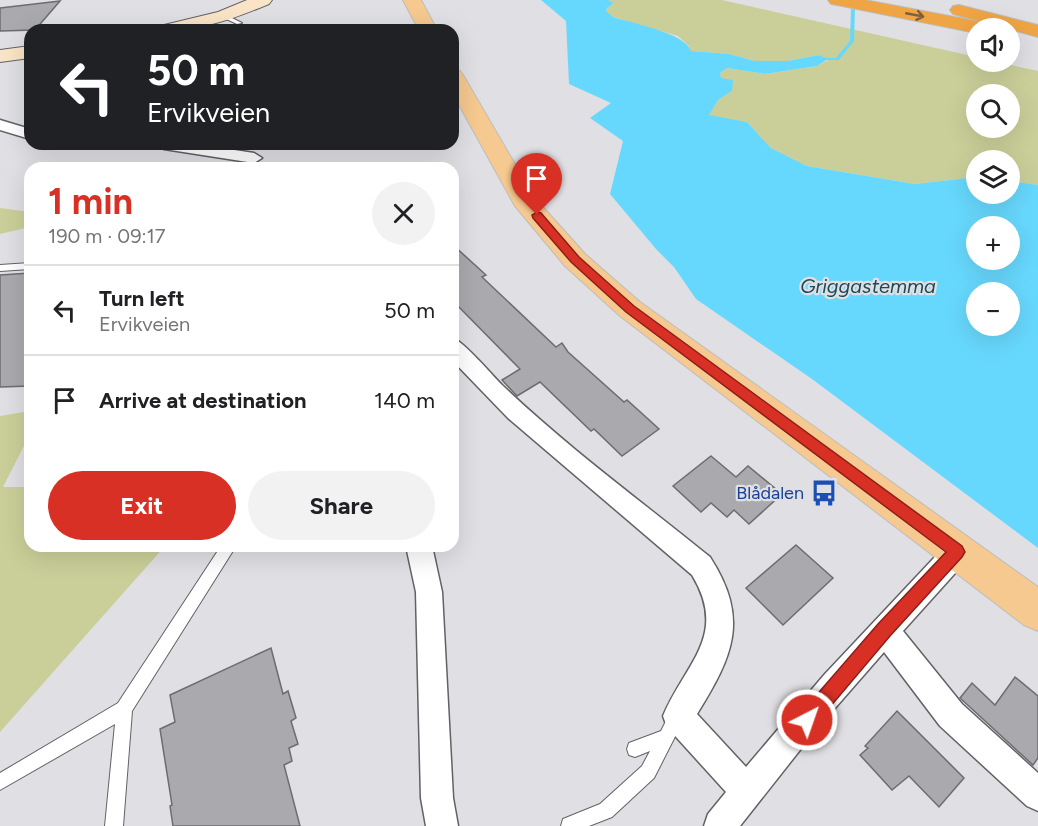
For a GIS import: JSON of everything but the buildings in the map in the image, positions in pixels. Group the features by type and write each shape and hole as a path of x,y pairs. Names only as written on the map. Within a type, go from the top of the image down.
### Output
{"highway":[{"path":"837,0 966,25"},
{"path":"919,0 1038,31"},
{"path":"969,0 1038,17"},
{"path":"1020,37 1038,41"}],"main road":[{"path":"202,24 232,19 263,0"},
{"path":"412,0 425,24"},
{"path":"0,56 24,53"},
{"path":"459,86 524,201 575,260 630,309 1038,611"}],"street":[{"path":"0,125 24,132"},
{"path":"203,150 254,158"},
{"path":"459,354 516,412 701,566 716,592 720,626 710,666 672,726 746,791"},
{"path":"420,552 429,592 436,798 442,826"},
{"path":"720,826 746,791 884,630 957,552"},
{"path":"884,630 951,715 1038,795"}],"lane":[{"path":"0,268 24,266"},
{"path":"0,782 124,709 225,552"},
{"path":"114,826 124,709"},
{"path":"635,749 672,726"},
{"path":"569,825 606,811 648,772 672,726"}],"green space":[{"path":"608,0 722,0 966,55 966,72 1020,72 1020,67 1038,71 1038,185 1020,182 1020,150 966,150 966,178 915,184 807,166 771,148 747,122 708,116 718,100 732,91 721,79 720,73 727,68 765,74 817,66 828,60 819,55 787,61 755,61 729,54 690,51 689,46 678,36 613,17 606,12 607,8 614,3"},
{"path":"0,208 24,211 24,228 0,234"},
{"path":"24,412 24,446 3,487 24,487 24,552 160,552 0,732 0,416"}],"water":[{"name":"Griggastemma","path":"541,0 608,0 614,3 606,11 613,17 669,34 687,45 691,51 729,54 755,61 787,61 819,55 828,59 817,66 765,74 727,68 720,73 721,78 733,80 732,91 718,100 709,115 747,122 771,148 807,166 915,184 966,178 966,204 1020,204 1020,182 1038,185 1038,548 812,379 696,299 674,267 610,194 623,141 590,118 611,103 569,84 566,21"}],"waterway":[{"path":"828,59 837,59 852,41 853,8"}],"place":[{"name":"Blådalen","path":"824,493"}],"route":[{"path":"537,215 575,260 630,309 957,552 884,630 807,720"}]}
